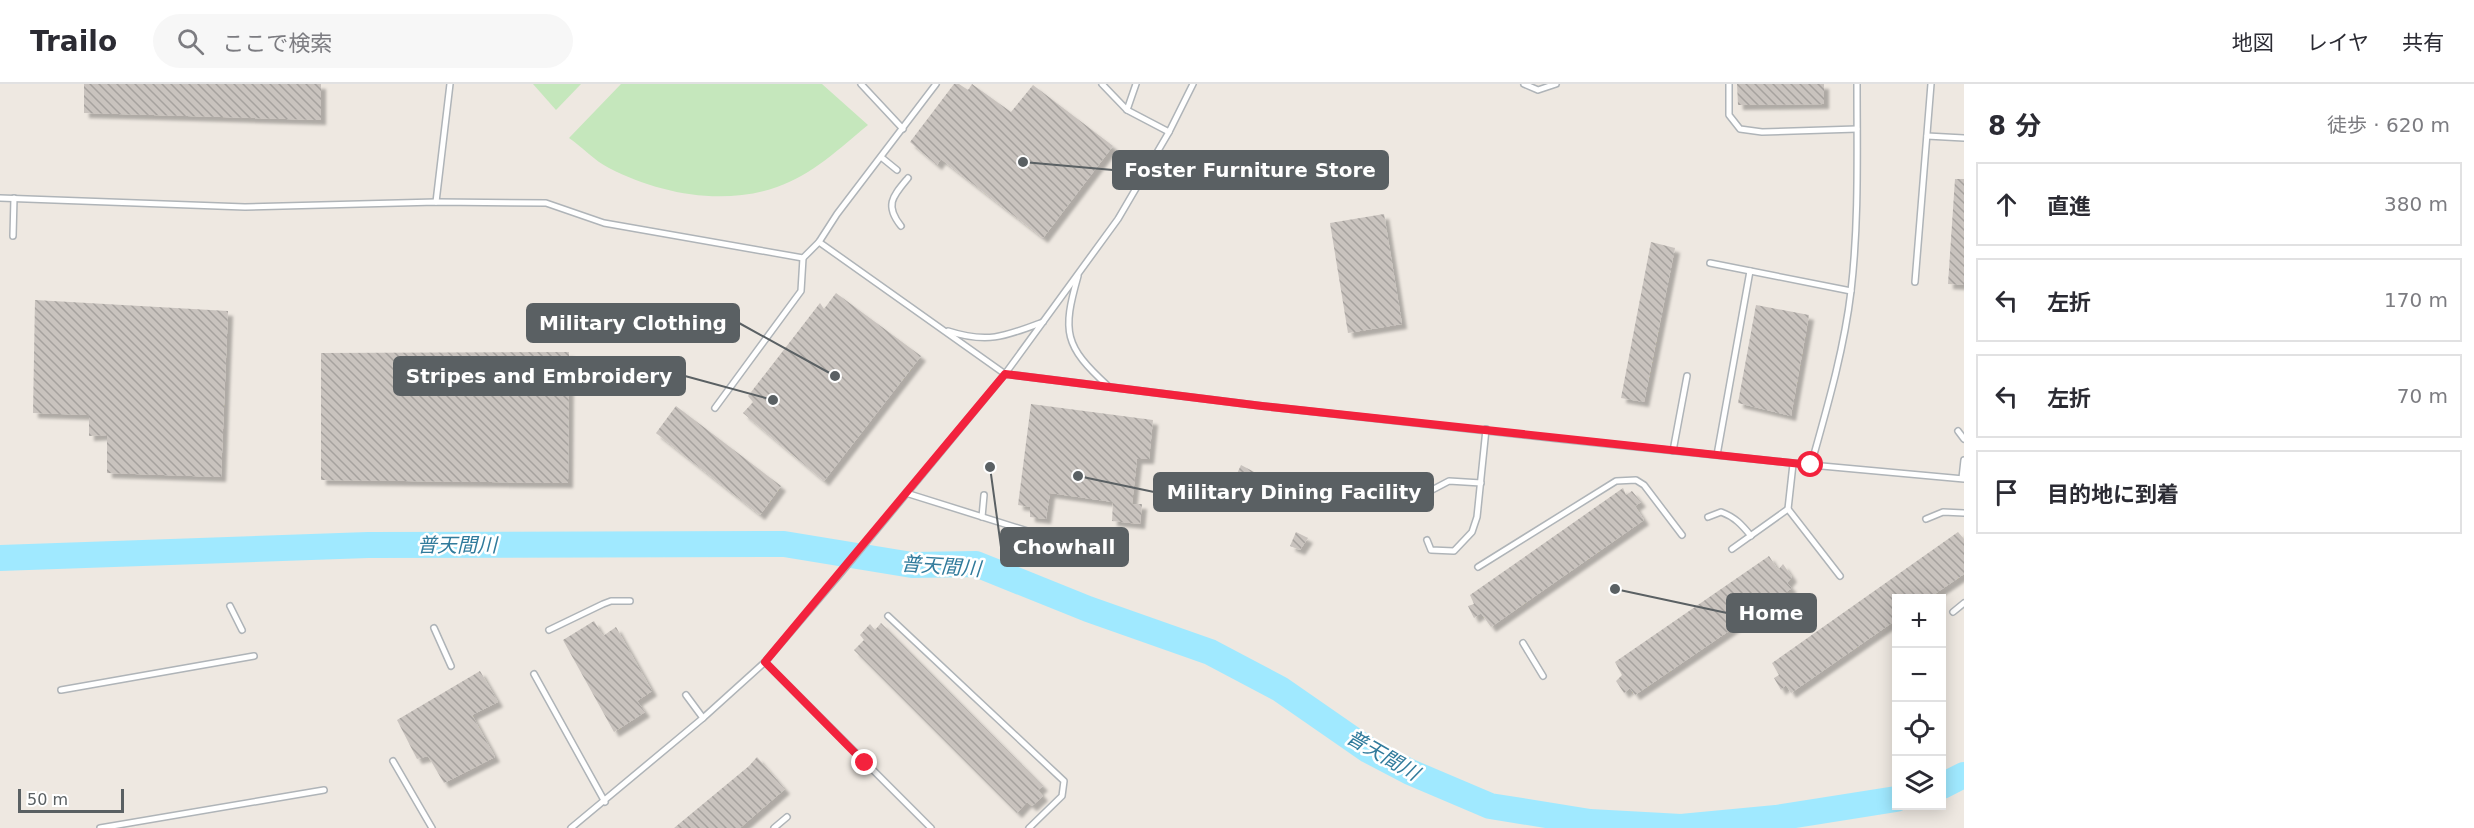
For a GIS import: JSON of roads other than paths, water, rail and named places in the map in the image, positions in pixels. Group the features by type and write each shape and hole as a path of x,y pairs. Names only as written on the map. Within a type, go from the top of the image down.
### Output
{"lane":[{"path":"436,202 450,84"},
{"path":"861,84 903,129"},
{"path":"715,408 801,291 803,258 819,242 837,214 936,84"},
{"path":"1102,84 1127,110 1169,132"},
{"path":"1127,110 1136,84"},
{"path":"571,828 703,718 765,662 841,573 1005,374 1080,272 1118,219 1169,132 1193,84"},
{"path":"1524,84 1538,90 1556,84"},
{"path":"1728,84 1729,115 1740,129 1762,132 1857,129"},
{"path":"1811,465 1836,374 1851,291 1858,186 1857,84"},
{"path":"1915,282 1931,84"},
{"path":"1927,136 1964,138"},
{"path":"881,156 897,170"},
{"path":"900,226 894,218 891,206 892,197 908,178"},
{"path":"0,198 245,207 436,202 546,203 604,223 803,258"},
{"path":"13,236 15,198"},
{"path":"819,242 1005,374 1793,464 1963,479 1964,460"},
{"path":"1710,263 1851,291"},
{"path":"1717,455 1750,271"},
{"path":"1080,272 1068,311 1068,333 1074,349 1085,365 1109,387"},
{"path":"941,328 967,337 982,339 1010,334 1043,321"},
{"path":"1673,451 1688,376"},
{"path":"1427,540 1431,550 1454,551 1472,532 1477,517 1486,429"},
{"path":"1958,431 1964,439"},
{"path":"1793,464 1788,509 1840,576"},
{"path":"1478,567 1616,481 1636,480 1644,485 1682,534"},
{"path":"1432,490 1449,481 1481,483"},
{"path":"906,493 1104,555"},
{"path":"982,517 984,495"},
{"path":"1731,549 1788,509"},
{"path":"1708,517 1721,512 1730,515 1738,520 1751,536"},
{"path":"1926,519 1943,512 1964,513"},
{"path":"549,630 610,601 630,601"},
{"path":"1953,612 1964,603"},
{"path":"230,606 242,630"},
{"path":"888,616 1064,781 1062,796 1029,828"},
{"path":"434,628 451,666"},
{"path":"1523,644 1543,676"},
{"path":"61,690 254,656"},
{"path":"765,662 931,828"},
{"path":"534,674 604,802"},
{"path":"686,696 703,718"},
{"path":"393,761 432,828"},
{"path":"100,828 324,790"},
{"path":"774,828 787,817"}],"waterway":[{"name":"普天間川","path":"0,558 368,545 784,544 912,565 976,564 1088,609 1210,652 1280,689 1368,750 1410,772 1490,806 1590,822 1681,827 1776,818 1892,800"},
{"name":"普天間川","path":"1946,784 1964,775"}],"place":[{"name":"Foster Furniture Store","path":"1023,162"},
{"name":"Military Clothing","path":"835,376"},
{"name":"Stripes and Embroidery","path":"773,400"},
{"name":"Chowhall","path":"990,467"},
{"name":"Military Dining Facility","path":"1078,476"},
{"name":"Home","path":"1615,589"}]}
